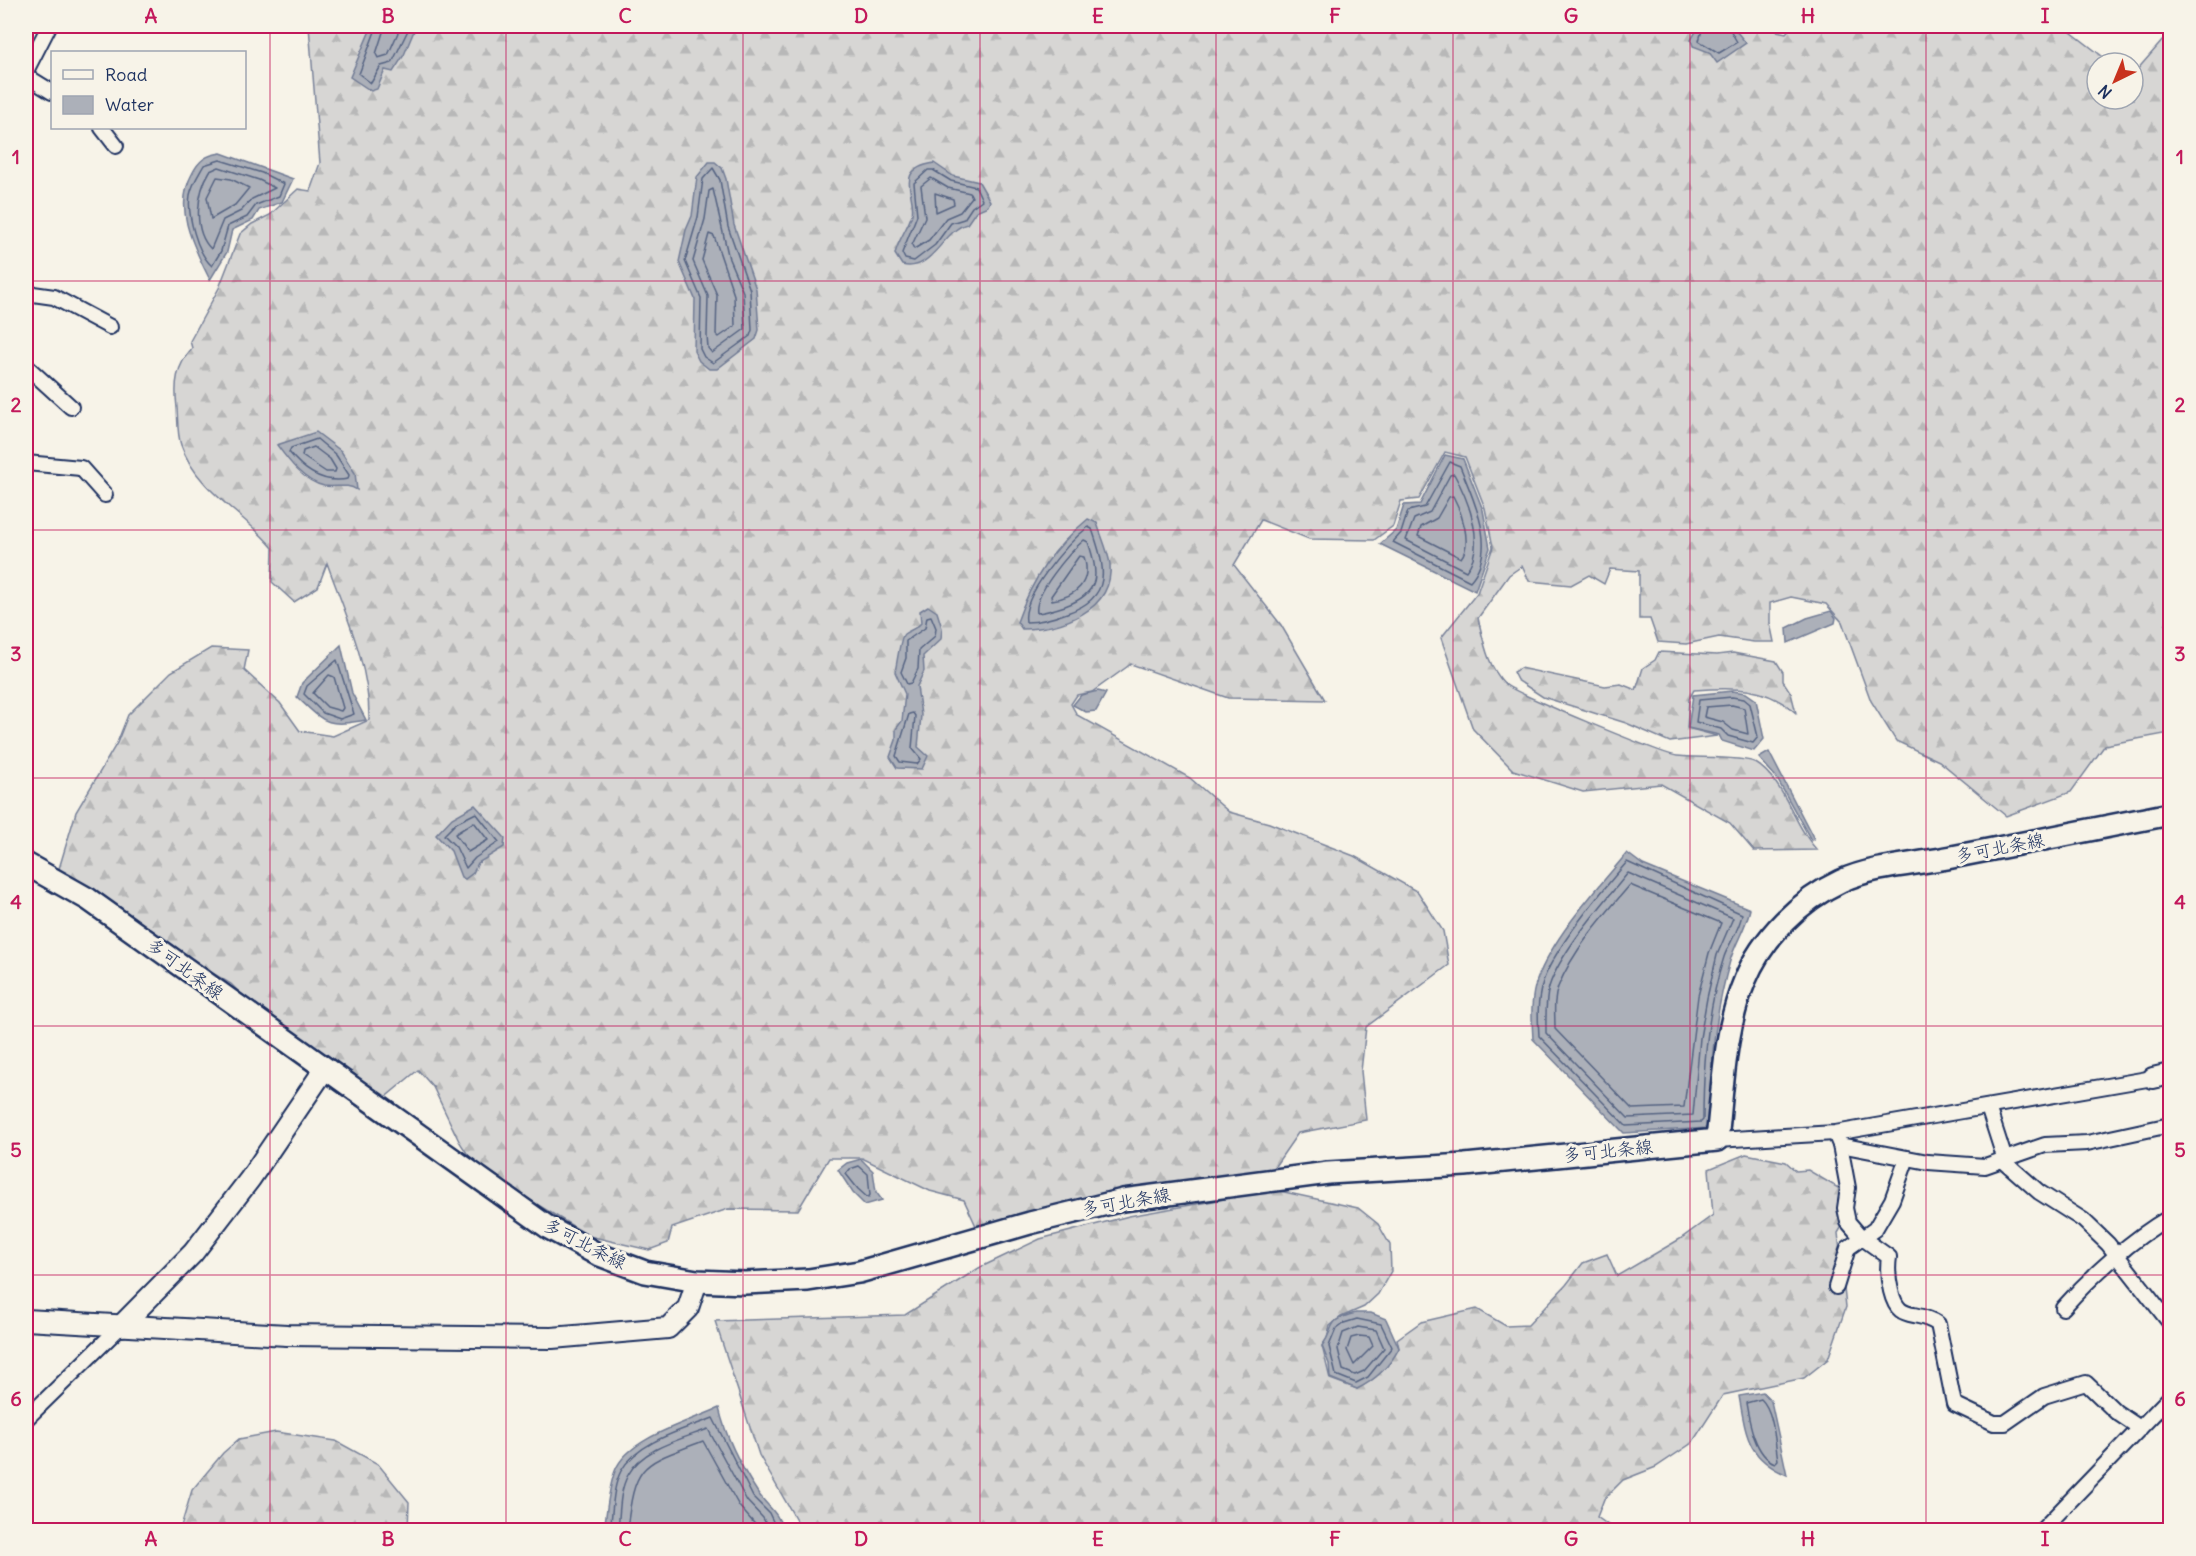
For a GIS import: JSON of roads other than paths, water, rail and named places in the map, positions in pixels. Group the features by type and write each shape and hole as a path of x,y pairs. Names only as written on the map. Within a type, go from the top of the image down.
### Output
{"main road":[{"name":"多可北条線","path":"26,864 88,898 324,1070 549,1228 597,1254 645,1272 697,1281 745,1283 808,1280 859,1272 1030,1223 1123,1200 1328,1173 1466,1165 1717,1140 1731,1019 1745,979 1760,953 1782,924 1814,897 1843,880 1899,866 2170,814"}],"street":[{"path":"26,71 49,26"},
{"path":"26,76 51,91"},
{"path":"103,129 116,146"},
{"path":"27,297 63,300 110,327"},
{"path":"26,366 71,407"},
{"path":"26,463 81,468 105,495"},
{"path":"26,1419 193,1253 250,1179 324,1070"},
{"path":"1717,1140 1837,1139 1988,1107 2162,1076"},
{"path":"1988,1107 2004,1159 2039,1192 2083,1220 2118,1257 2170,1323"},
{"path":"1837,1139 1907,1158 1985,1166 2045,1145 2087,1143 2170,1125"},
{"path":"1837,1139 1848,1188 1845,1208 1848,1222 1861,1238 1889,1257 1888,1280 1893,1304 1903,1312 1929,1318 1938,1324 1954,1404 1994,1423 2005,1423 2044,1396 2086,1383 2116,1412 2140,1428"},
{"path":"1836,1287 1848,1248 1875,1229 1892,1200 1907,1158"},
{"path":"2063,1308 2083,1286 2118,1257 2141,1233 2170,1217"},
{"path":"26,1320 287,1335 552,1338 668,1328 687,1308 697,1281"},
{"path":"2042,1530 2170,1397"}],"water":[{"path":"372,26 416,26 404,55 393,72 385,70 377,89 371,91 350,77"},
{"path":"1690,26 1732,26 1746,43 1717,63 1709,52 1693,46 1691,40 1698,28"},
{"path":"221,153 293,179 282,202 259,210 253,220 232,230 227,252 210,280 192,241 185,214 185,201 187,187 197,165 211,155"},
{"path":"709,162 715,162 722,168 726,179 734,225 756,289 759,330 756,339 717,369 709,369 699,361 694,351 695,299 679,262 686,230 692,216 697,177"},
{"path":"934,163 953,176 979,182 990,201 988,206 976,211 967,224 951,234 921,263 912,266 902,265 895,254 912,214 910,177 921,166"},
{"path":"316,432 341,451 355,473 357,490 345,486 317,484 297,470 277,445"},
{"path":"1445,455 1463,459 1483,510 1490,548 1475,591 1380,544 1396,530 1404,505 1420,504"},
{"path":"1088,519 1097,523 1110,564 1109,580 1103,594 1094,605 1068,621 1022,629 1017,622 1037,578 1064,541"},
{"path":"928,606 937,612 942,628 941,639 923,656 924,671 917,686 921,715 918,747 928,756 922,769 897,768 890,757 896,740 896,729 902,721 905,694 895,672 899,651 904,634 921,623 920,611"},
{"path":"1831,611 1836,618 1835,623 1788,643 1787,628 1807,618"},
{"path":"341,645 352,693 366,720 342,723 327,721 314,713 297,697 302,683"},
{"path":"1098,691 1106,693 1096,711 1086,712 1073,705 1081,695"},
{"path":"1732,691 1746,693 1756,700 1764,739 1754,751 1722,741 1719,735 1688,728 1693,695"},
{"path":"1769,752 1814,839 1811,840 1776,777 1759,758"},
{"path":"475,805 505,838 504,847 478,863 473,873 465,879 461,877 451,851 436,835 452,818"},
{"path":"1627,853 1643,865 1750,909 1732,954 1716,1023 1711,1065 1709,1128 1624,1133 1533,1039 1533,995 1545,963 1577,913"},
{"path":"861,1159 873,1171 876,1192 882,1200 865,1205 853,1193 838,1170 847,1163"},
{"path":"1356,1313 1371,1313 1386,1319 1399,1348 1381,1372 1357,1389 1330,1378 1329,1364 1322,1346 1335,1321"},
{"path":"1763,1392 1771,1401 1787,1475 1764,1461 1756,1453 1747,1434 1739,1396"},
{"path":"719,1408 740,1463 758,1493 779,1519 783,1530 604,1530 611,1486 615,1471 622,1459 632,1449 660,1432"}]}
